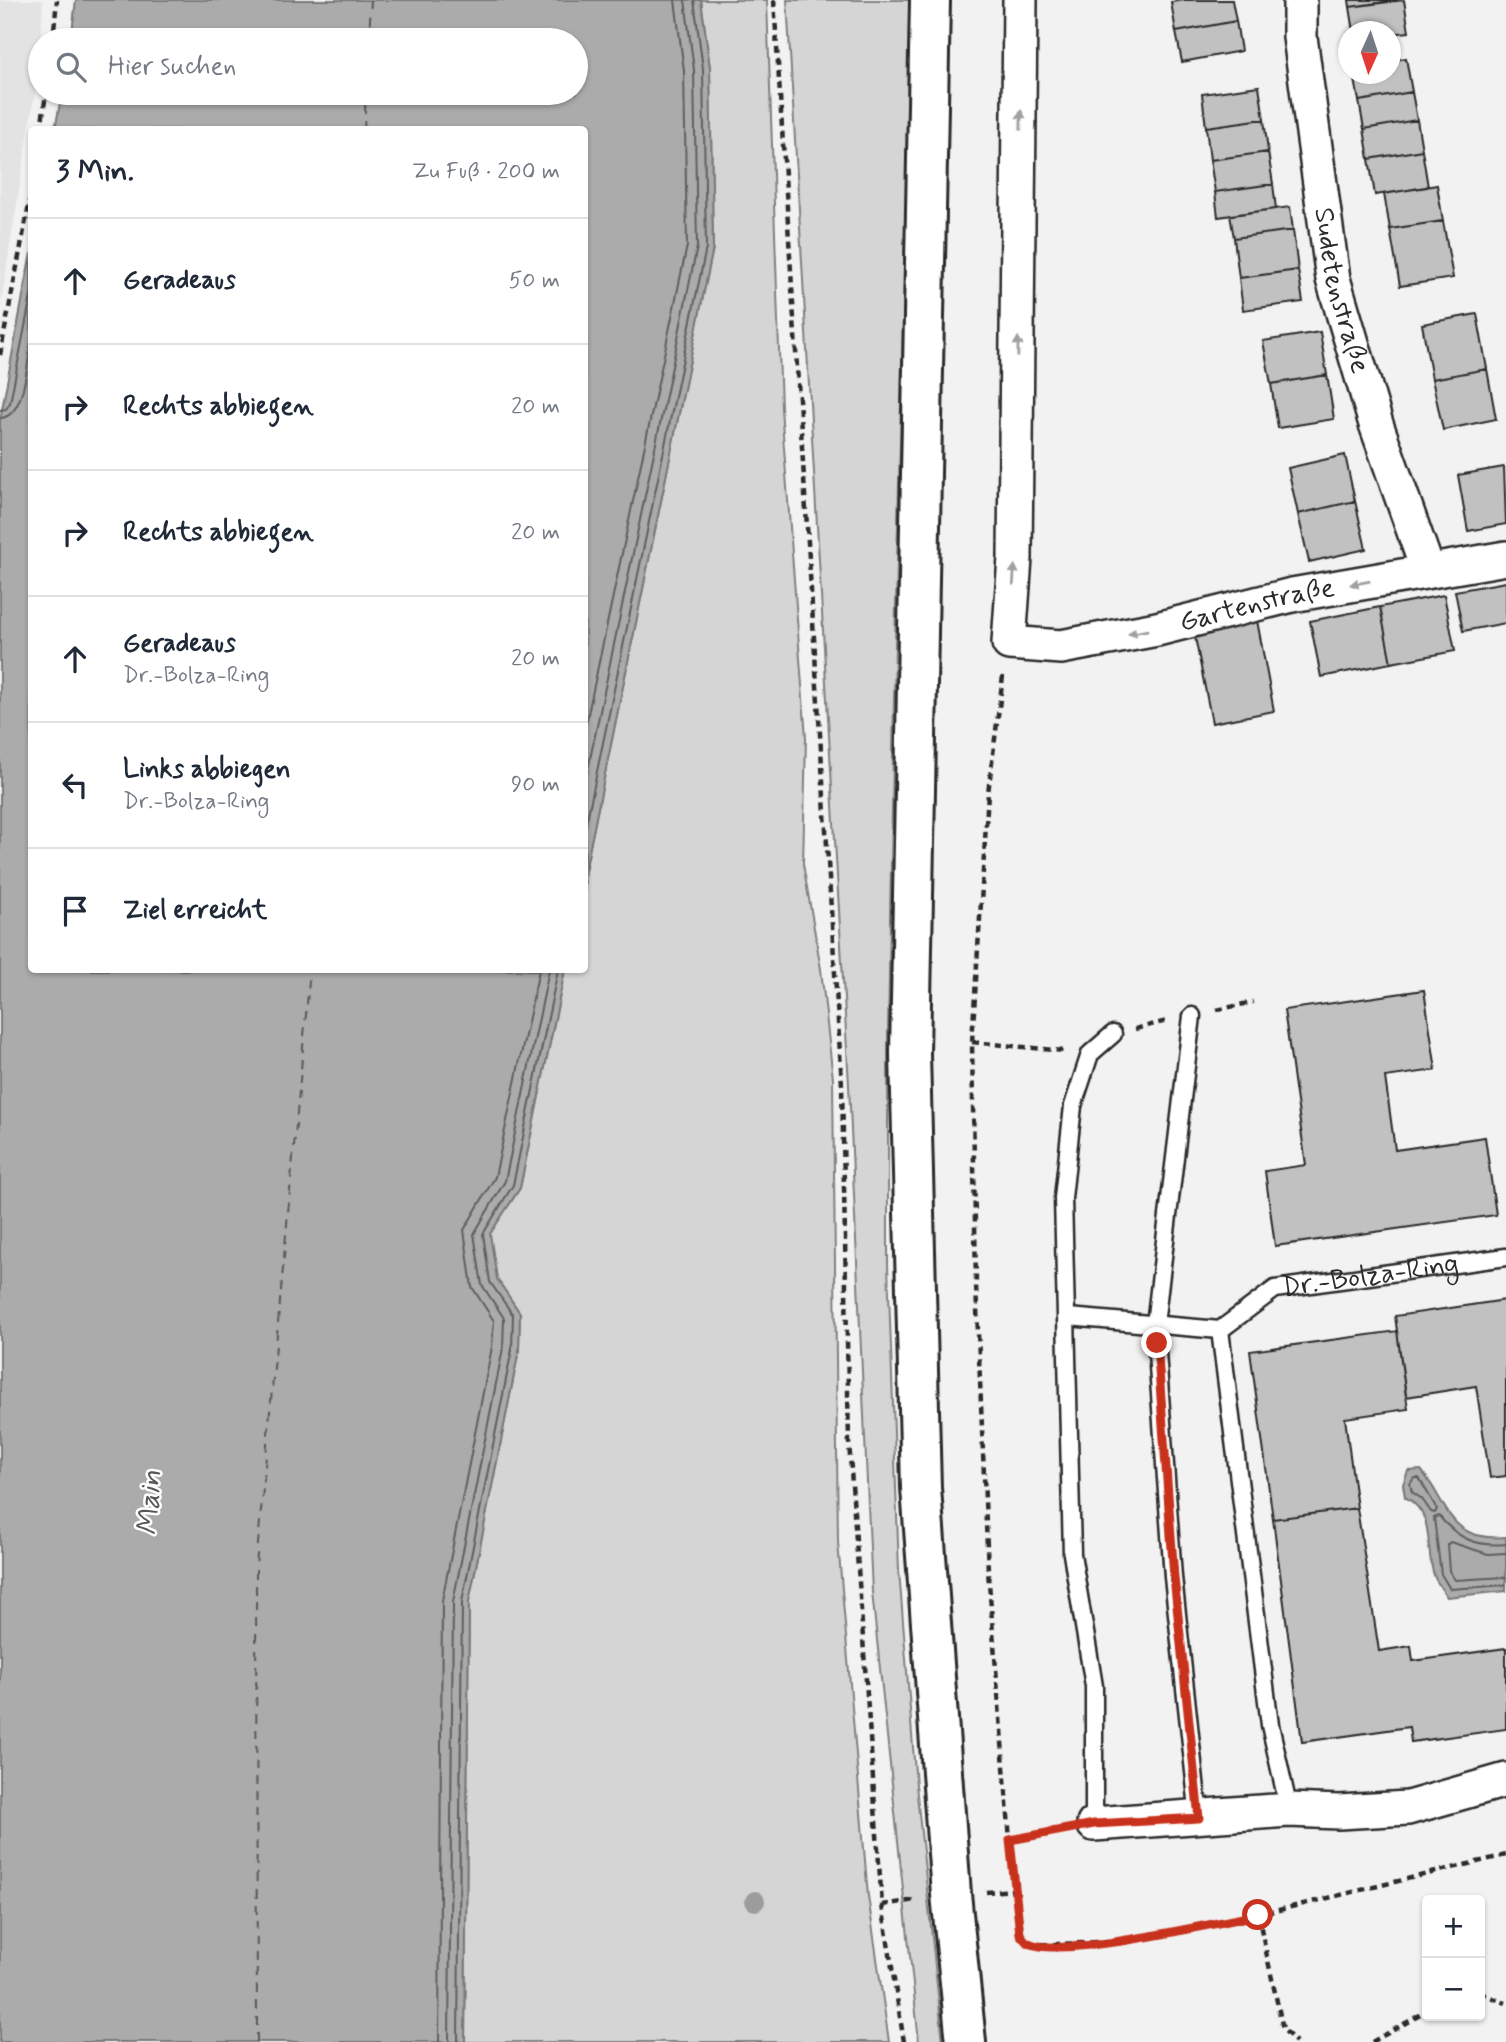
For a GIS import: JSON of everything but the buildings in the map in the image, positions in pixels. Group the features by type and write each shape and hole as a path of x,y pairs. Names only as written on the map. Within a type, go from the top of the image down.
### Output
{"main road":[{"path":"930,0 910,1054 921,1488 951,1894 966,2042"}],"street":[{"path":"1009,643 1015,531 1020,0"},
{"name":"Sudetenstraße","path":"1300,0 1300,37 1333,279 1376,424 1428,571"},
{"name":"Gartenstraße","path":"1009,643 1061,647 1157,629 1292,595 1506,558"},
{"path":"1094,1824 1289,1810 1339,1812 1408,1808 1506,1780"}],"lane":[{"path":"1192,1016 1155,1324 1174,1577 1199,1818"},
{"path":"1094,1824 1094,1686 1072,1555 1063,1198 1073,1106 1090,1054 1114,1034"},
{"name":"Dr.-Bolza-Ring","path":"1220,1330 1275,1289 1506,1257"},
{"path":"1068,1317 1220,1330 1270,1725 1289,1810"}],"path":[{"path":"54,28 57,0"},
{"path":"774,0 842,1085 849,1442 882,1905 904,2042"},
{"path":"42,126 44,105"},
{"path":"0,355 28,210"},
{"path":"1009,643 996,715 988,793 972,1042 976,1285 988,1572 1020,1934 1026,1942 1038,1945 1074,1946 1127,1941 1258,1915 1506,1855"},
{"path":"972,1042 1090,1054"},
{"path":"1010,1840 1094,1824"},
{"path":"1258,1915 1283,2029 1296,2042"},
{"path":"1485,1995 1506,2003"},
{"path":"1372,2042 1422,2014"}],"shaded area":[{"path":"0,0 43,0 41,28 28,28 28,105 33,105 0,308"},
{"path":"701,0 767,0 781,408 806,738 803,864 821,969 833,1079 838,1542 868,1896 889,2042 465,2042 469,1602 519,1350 520,1313 497,1279 489,1234 520,1188 564,973 588,973 588,856 713,248 710,68"},
{"path":"787,0 911,0 895,643 888,1029 888,1265 899,1571 916,1785 943,2042 919,2042 872,1592 849,1085"}],"water":[{"path":"76,0 701,0 710,68 713,248 588,856 588,126 56,126 60,105 588,105 588,28 72,28"},
{"name":"Main","path":"28,269 28,973 564,973 520,1188 490,1234 497,1279 520,1313 519,1350 469,1602 465,2042 0,2042 0,420"},
{"path":"1421,1470 1445,1508 1461,1527 1472,1534 1506,1537 1506,1591 1447,1597 1435,1578 1422,1513 1405,1497 1403,1484 1408,1471"}],"ferry route":[{"path":"370,28 371,0"},
{"path":"364,126 365,105"},
{"path":"257,2042 256,1566 310,973"}],"route":[{"path":"1157,1343 1174,1577 1199,1818 1094,1824 1010,1840 1020,1934 1026,1942 1038,1945 1074,1946 1127,1941 1258,1915"}]}
